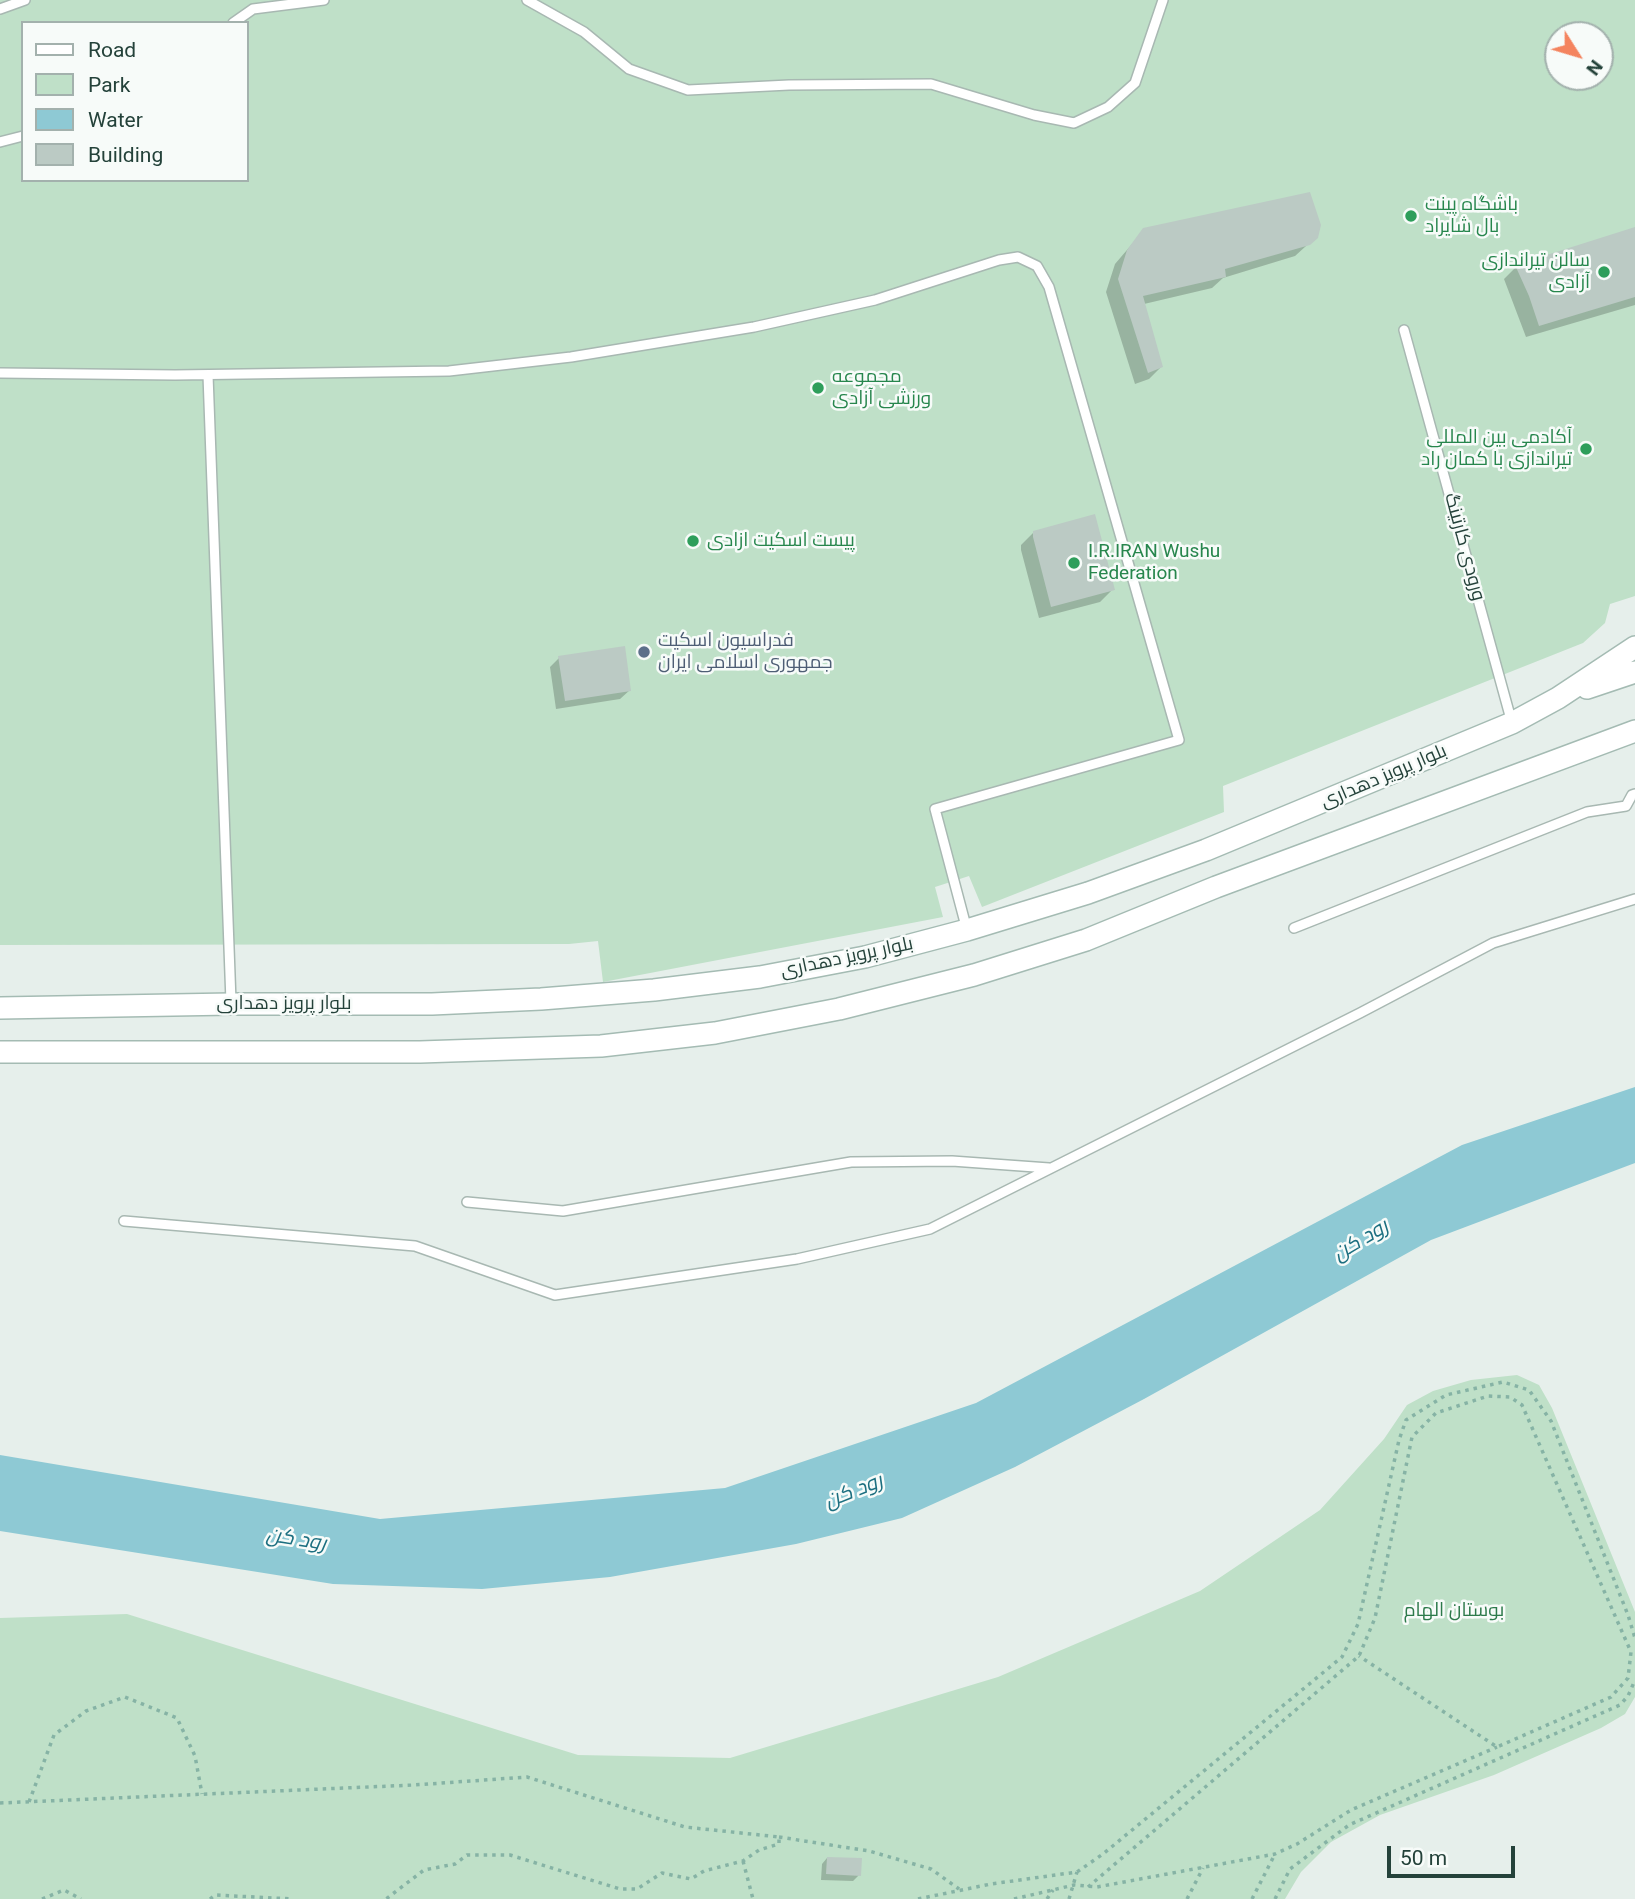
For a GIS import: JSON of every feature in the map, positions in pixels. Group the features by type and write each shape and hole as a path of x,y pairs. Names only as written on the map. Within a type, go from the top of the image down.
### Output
{"main road":[{"name":"بلوار پرویز دهداری","path":"0,1008 432,1004 541,999 654,990 760,977 866,957 1088,893 1206,850 1512,723 1558,698 1635,647"},
{"path":"1558,698 1635,671"},
{"path":"0,1052 420,1052 601,1046 715,1033 802,1016 974,975 1086,940 1216,887 1635,731"}],"lane":[{"path":"0,9 24,0"},
{"path":"236,21 253,9 324,0"},
{"path":"527,0 584,32 629,69 688,90 789,85 931,84 1034,115 1074,122 1108,107 1135,83 1163,0"},
{"path":"0,142 21,137"},
{"path":"0,373 449,371 571,358 754,327 874,300 999,260 1018,257 1037,266 1049,287 1179,740 935,809 967,930"},
{"name":"ورودی کارتینگ","path":"1404,330 1512,723"},
{"path":"208,374 231,1004"},
{"path":"1294,928 1587,812 1626,806 1635,794"},
{"path":"124,1221 415,1246 555,1295 797,1259 930,1229 1360,1013 1493,943 1635,899"},
{"path":"467,1202 563,1211 851,1162 952,1161 1051,1168"}],"path":[{"path":"918,1899 960,1889 1077,1872 1104,1854 1342,1657 1358,1624 1399,1440 1406,1420 1446,1395 1503,1382 1529,1390 1550,1421 1635,1638"},
{"path":"1014,1899 1074,1885 1097,1887 1275,1854 1351,1811 1611,1697 1628,1678 1631,1652 1522,1405 1510,1397 1488,1396 1436,1413 1412,1437 1375,1618 1359,1656 1088,1886"},
{"path":"1359,1656 1497,1747"},
{"path":"1275,1899 1290,1869 1349,1825 1620,1705 1628,1696 1635,1680"},
{"path":"29,1802 54,1735 86,1711 125,1697 177,1718 195,1756 202,1794"},
{"path":"0,1803 527,1777 685,1827 779,1837 869,1851 931,1869 960,1889"},
{"path":"386,1899 424,1870 455,1864 467,1855 510,1855 621,1889 637,1889 662,1874 691,1879 704,1871 743,1861 759,1850 779,1843 779,1837"},
{"path":"1252,1899 1275,1854"},
{"path":"743,1861 753,1899"},
{"path":"1187,1899 1203,1868"},
{"path":"1069,1899 1077,1872"},
{"path":"1047,1899 1053,1889"},
{"path":"42,1899 64,1890 81,1899"},
{"path":"210,1899 215,1895 293,1899"}],"green space":[{"name":"مجموعه ورزشی آزادی","path":"0,0 1635,0 1635,596 1610,604 1605,623 1583,643 1223,786 1224,812 982,907 969,876 935,887 943,917 603,982 598,941 569,944 0,945"},
{"name":"بوستان الهام","path":"1517,1375 1539,1385 1552,1408 1635,1612 1635,1697 1625,1714 1601,1728 1494,1775 1380,1815 1331,1842 1301,1872 1285,1899 0,1899 0,1618 127,1614 578,1755 730,1758 998,1677 1200,1591 1320,1510 1384,1439 1407,1405 1433,1391 1471,1380"}],"water":[{"name":"رود کن","path":"1635,1087 1635,1163 1431,1240 1015,1467 902,1518 796,1544 610,1577 482,1589 333,1584 0,1531 0,1455 380,1519 725,1488 976,1403 1462,1145"}],"building":[{"path":"1310,192 1321,225 1318,238 1310,245 1225,269 1226,277 1143,296 1163,367 1148,373 1118,279 1127,250 1143,228"},
{"path":"1635,227 1635,297 1539,326 1515,265"},
{"name":"I.R.IRAN Wushu Federation","path":"1095,514 1115,590 1051,607 1033,531"},
{"path":"625,646 631,691 565,701 558,656"},
{"path":"827,1857 862,1858 861,1876 826,1874"}],"place":[{"name":"باشگاه پینت بال شایراد","path":"1411,216"},
{"name":"سالن تیراندازی آزادی","path":"1604,272"},
{"name":"مجموعه ورزشی آزادی","path":"818,388"},
{"name":"آکادمی بین المللی تیراندازی با کمان راد","path":"1586,449"},
{"name":"پیست اسکیت ازادی","path":"693,541"},
{"name":"I.R.IRAN Wushu Federation","path":"1074,563"},
{"name":"فدراسیون اسکیت جمهوری اسلامی ایران","path":"644,652"}]}
